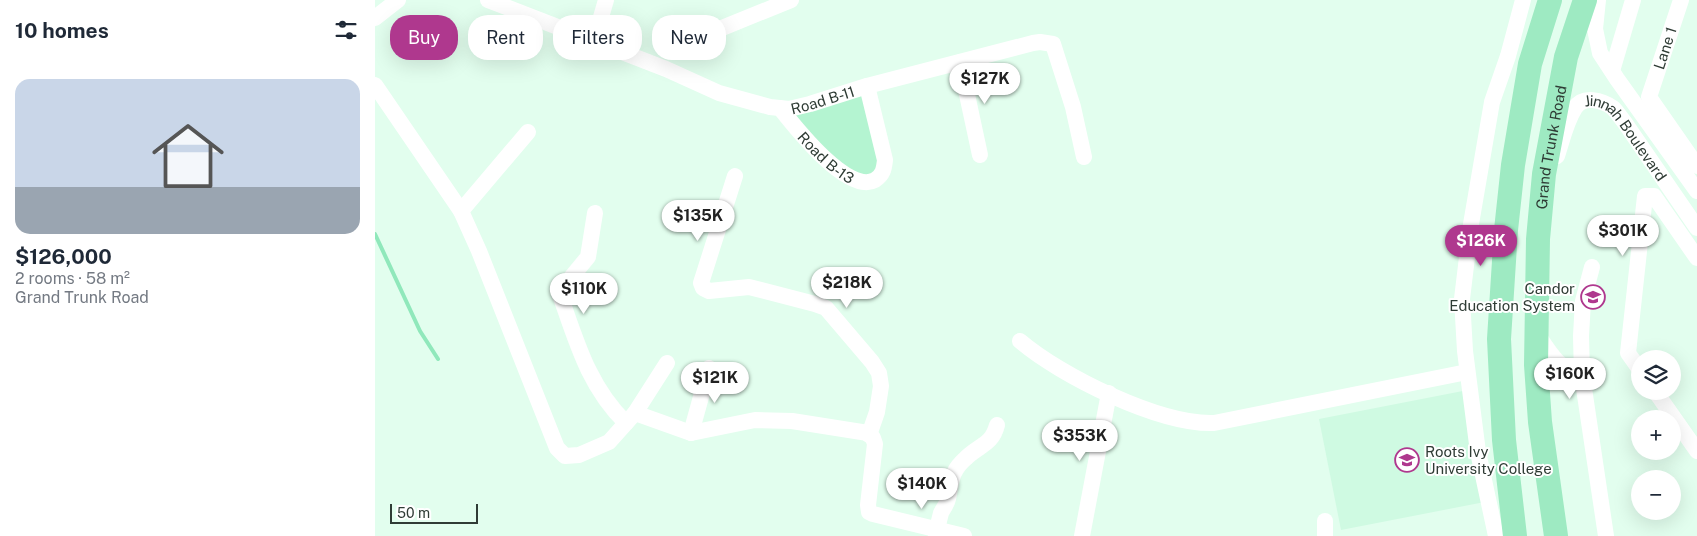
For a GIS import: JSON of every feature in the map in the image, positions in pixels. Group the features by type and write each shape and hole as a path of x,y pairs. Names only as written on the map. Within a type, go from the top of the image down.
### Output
{"highway":[{"path":"1515,536 1504,440 1499,339 1506,230 1513,165 1529,64 1550,0"},
{"name":"Grand Trunk Road","path":"1556,536 1540,422 1536,365 1535,330 1538,239 1544,174 1564,66 1585,0"},
{"path":"1545,536 1549,491"}],"street":[{"path":"375,18 398,0"},
{"path":"484,0 526,15"},
{"name":"Road B-11","path":"489,0 528,15"},
{"path":"602,15 606,0"},
{"path":"726,26 791,0"},
{"path":"1496,536 1478,452 1467,372 1462,299 1471,224 1492,102 1508,56 1523,0"},
{"name":"Jinnah Boulevard","path":"1598,0 1595,29 1600,53 1697,191"},
{"path":"1612,71 1633,0"},
{"name":"Lane 1","path":"1681,0 1649,96 1697,166"},
{"name":"Road B-11","path":"543,21 553,25"},
{"name":"Road B-11","path":"642,60 719,93 789,109 867,86 1033,43 1053,44 1073,107 1084,157"},
{"path":"960,62 980,155"},
{"path":"375,85 461,212 479,251 557,448 565,456 579,454 609,442 630,418 667,363"},
{"name":"Road B-13","path":"780,108 806,140 847,176 861,182 873,181 884,170 885,160 867,86"},
{"name":"Jinnah Boulevard","path":"1538,239 1561,141 1575,107 1584,101 1593,99 1612,108 1625,123 1697,228"},
{"path":"461,212 528,132"},
{"path":"1665,181 1675,159"},
{"path":"735,176 701,283 703,288 709,291 749,287 826,308 872,362 879,373 881,386 877,412 869,435"},
{"path":"1631,357 1628,353 1645,196 1654,196 1697,258"},
{"path":"595,213 588,257 559,292 584,364 598,388 617,414 691,433 755,420 792,421 868,433 873,438 875,444 868,506 869,512 936,533 964,536"},
{"path":"1592,266 1583,301 1581,375 1606,536"},
{"path":"1535,330 1557,361 1567,370 1581,375"},
{"path":"1020,341 1035,353 1070,374 1143,409 1200,424 1214,423 1467,372"},
{"path":"691,433 709,368"},
{"path":"1082,536 1109,393"},
{"path":"1661,400 1697,451"},
{"path":"936,533 941,514 948,500 949,486 953,475 966,458 990,440 997,425"}],"shaded area":[{"path":"865,89 882,160 871,180 848,174 789,110"},
{"name":"Roots Ivy University College","path":"1473,389 1495,500 1341,530 1319,419"}],"waterway":[{"path":"375,234 420,331 438,359"}],"place":[{"name":"Candor Education System","path":"1593,297"},
{"name":"Roots Ivy University College","path":"1407,460"}]}
